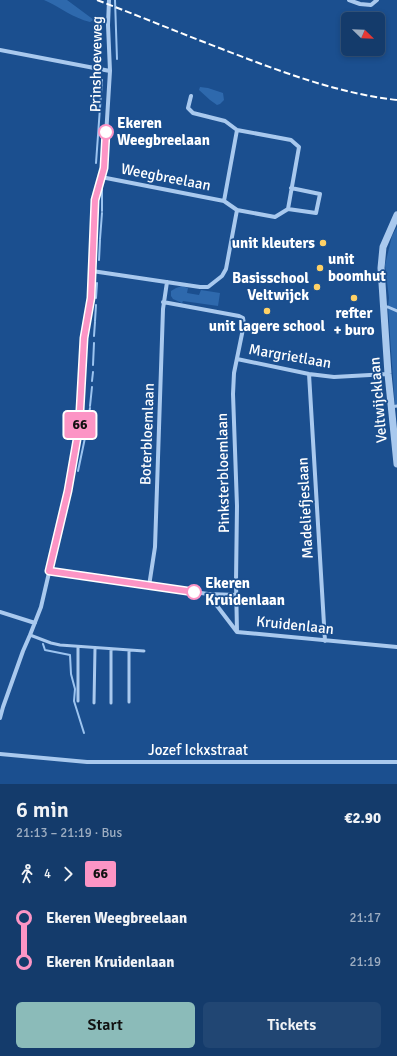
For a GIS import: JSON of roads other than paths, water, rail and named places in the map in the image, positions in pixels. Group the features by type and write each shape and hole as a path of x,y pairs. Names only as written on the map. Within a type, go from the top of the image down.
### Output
{"street":[{"name":"Prinshoeveweg","path":"0,718 23,651 41,607 68,491 79,428 82,352 91,298 95,200 103,177 104,168 110,71 108,32 109,0"},
{"path":"349,0 360,4 371,4 377,0"},
{"path":"0,50 110,71"},
{"path":"192,96 188,108 193,113 225,120 237,130 291,140 299,147 291,188 288,209 316,213 320,194 291,188"},
{"name":"Weegbreelaan","path":"224,201 237,130"},
{"name":"Weegbreelaan","path":"103,177 224,201 237,210 275,217 288,209"},
{"path":"92,271 208,287 222,276 226,269 237,210"},
{"name":"Veltwijcklaan","path":"397,216 383,247 380,268 388,374 394,406 397,464"},
{"name":"Boterbloemlaan","path":"149,586 155,547 163,302 167,282"},
{"name":"Pinksterbloemlaan","path":"163,302 239,316 242,318 244,324 237,359 233,394 237,506 237,632"},
{"name":"Margrietlaan","path":"237,359 309,374 334,377 388,374"},
{"name":"Madeliefjeslaan","path":"309,374 325,640"},
{"path":"49,571 208,594 236,595"},
{"name":"Kruidenlaan","path":"208,594 237,632 397,647"},
{"path":"0,612 35,623"},
{"name":"Jozef Ickxstraat","path":"0,754 87,762 397,762"}],"lane":[{"path":"383,307 397,310"},
{"path":"30,635 55,644 144,651"},
{"path":"78,646 78,701"},
{"path":"94,648 94,703"},
{"path":"111,649 111,703"},
{"path":"129,650 129,702"}],"waterway":[{"path":"115,0 117,59"},
{"path":"96,163 102,80"},
{"path":"102,189 102,211"},
{"path":"100,239 102,213"},
{"path":"99,260 100,240"},
{"path":"96,298 97,283"},
{"path":"95,321 96,305"},
{"path":"94,336 95,322"},
{"path":"93,365 94,343"},
{"path":"92,381 93,372"},
{"path":"90,406 92,387"},
{"path":"78,471 90,408"},
{"path":"43,644 45,650 70,655 71,674 75,689 74,701 84,733"}],"railway":[{"path":"97,0 286,73 330,87 374,97 397,100"}],"place":[{"name":"Ekeren Weegbreelaan","path":"106,132"},
{"name":"unit kleuters","path":"323,243"},
{"name":"unit boomhut","path":"320,268"},
{"name":"Basisschool Veltwijck","path":"317,287"},
{"name":"refter + buro","path":"354,298"},
{"name":"unit lagere school","path":"267,311"},
{"name":"Ekeren Kruidenlaan","path":"194,592"}]}
